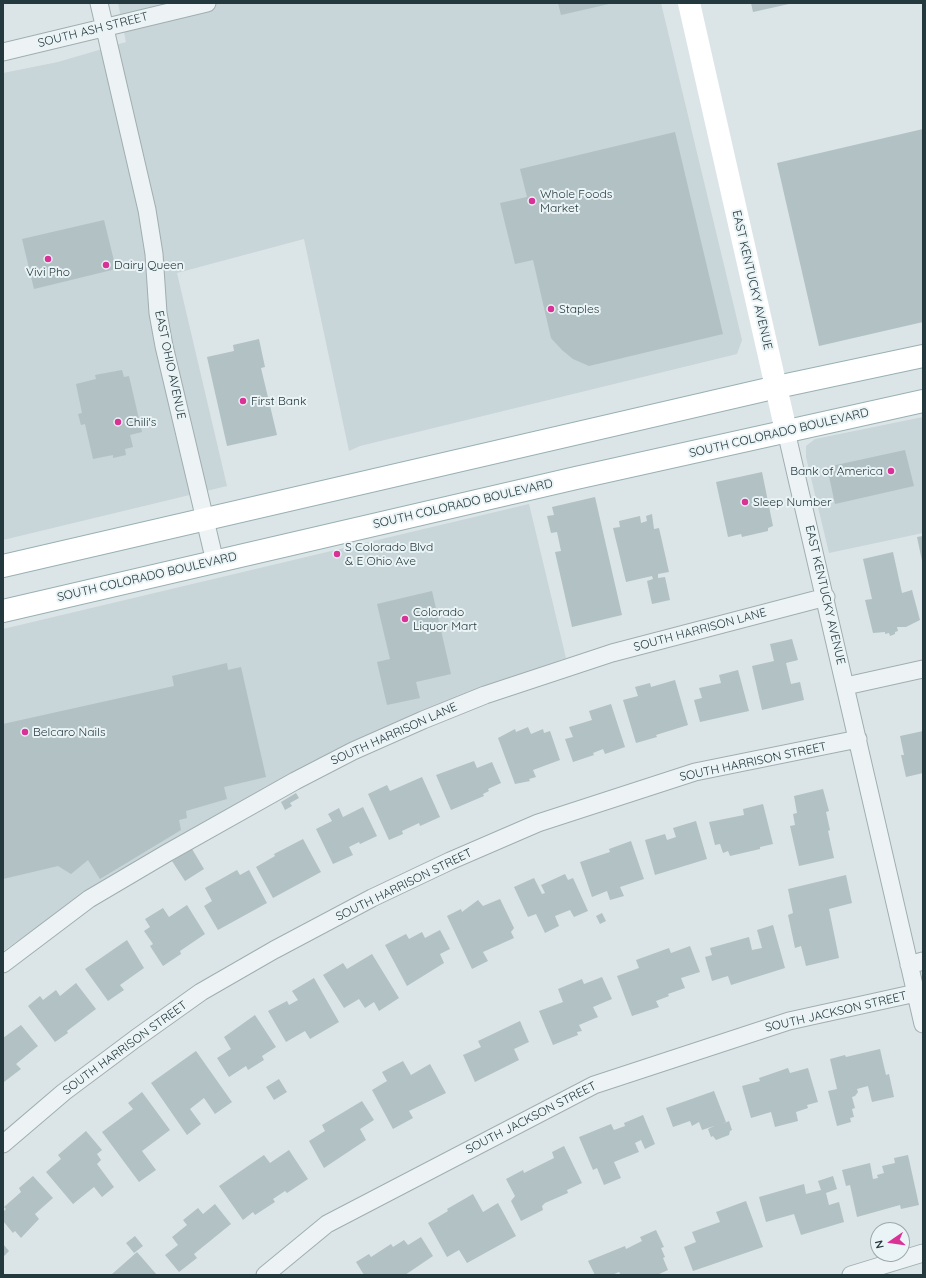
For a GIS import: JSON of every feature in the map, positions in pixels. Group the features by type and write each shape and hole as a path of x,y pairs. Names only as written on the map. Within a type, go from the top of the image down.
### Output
{"main road":[{"name":"EAST KENTUCKY AVENUE","path":"689,3 786,431"},
{"path":"3,566 777,387 923,356"},
{"name":"SOUTH COLORADO BOULEVARD","path":"3,611 786,431 923,401"}],"street":[{"name":"EAST OHIO AVENUE","path":"99,3 147,210 154,250 158,313 164,346 215,562"},
{"name":"SOUTH ASH STREET","path":"3,52 207,3"},
{"name":"EAST KENTUCKY AVENUE","path":"786,431 858,739 916,963 916,994 923,1024"},
{"name":"SOUTH HARRISON LANE","path":"3,964 89,899 167,853 301,778 353,751 422,720 485,695 612,653 826,597"},
{"path":"846,686 923,669"},
{"name":"SOUTH HARRISON STREET","path":"3,1144 64,1092 201,992 274,950 372,898 443,864 538,823 695,772 858,739"},
{"name":"SOUTH JACKSON STREET","path":"265,1275 328,1224 594,1085 789,1021 916,994"},
{"path":"851,1275 923,1253"}],"shaded area":[{"path":"118,3 661,3 742,340 737,354 360,446 349,451 304,239 177,273 227,486 3,540 3,73 58,62 126,42"},
{"path":"923,417 923,533 829,553 806,457 806,446 815,439"},
{"path":"529,504 566,658 460,696 322,757 83,895 3,951 3,629"}],"building":[{"path":"558,3 609,3 609,4 561,15"},
{"path":"751,3 789,3 789,4 753,12"},
{"path":"923,129 923,322 819,346 777,163"},
{"path":"675,132 723,334 589,366 573,359 551,338 533,260 515,264 500,203 527,197 520,169"},
{"path":"104,220 116,269 34,289 22,239"},
{"name":"First Bank","path":"259,339 265,367 261,368 277,435 227,446 207,357 234,351 233,345"},
{"name":"Chili's","path":"122,370 124,377 129,376 142,432 130,435 133,447 125,449 126,455 113,458 113,455 93,459 85,424 81,425 78,414 82,413 76,384 96,379 95,375"},
{"path":"905,450 914,486 835,504 827,467"},
{"name":"Sleep Number","path":"762,472 773,526 768,528 768,531 742,537 741,534 728,537 716,482"},
{"path":"595,497 622,615 572,627 555,552 561,551 557,532 551,533 547,516 554,515 552,507"},
{"path":"652,514 654,529 659,528 669,572 658,574 658,578 665,577 670,600 652,604 647,581 653,579 652,576 626,582 613,528 620,527 619,521 640,516 641,523 647,521 646,516"},
{"path":"923,536 923,560 922,561 917,537"},
{"path":"893,552 902,593 912,590 920,620 906,627 897,627 898,631 890,636 889,633 885,634 885,632 873,633 865,600 872,599 863,559"},
{"path":"432,591 451,674 416,682 420,698 387,705 377,662 390,659 377,604"},
{"path":"792,639 798,660 786,663 791,684 800,682 804,700 762,710 752,666 774,661 770,644"},
{"path":"227,663 228,670 241,667 266,777 224,787 227,799 186,811 187,818 179,820 181,830 100,879 88,860 71,874 58,866 3,879 3,724 174,686 172,676"},
{"path":"738,670 749,711 700,722 694,700 702,698 699,688 721,683 719,675"},
{"path":"675,680 688,725 636,743 623,700 638,696 635,687 650,683 651,687"},
{"path":"611,704 625,747 605,754 603,749 593,753 594,755 573,762 565,739 573,737 569,727 592,720 589,711"},
{"path":"528,727 531,734 543,729 544,733 550,731 560,760 533,770 536,777 529,779 530,781 515,784 498,738 515,729 516,732"},
{"path":"923,731 923,773 906,777 901,755 904,755 900,736"},
{"path":"474,761 477,768 492,762 501,783 488,789 489,791 483,794 484,796 451,810 436,775"},
{"path":"422,777 440,817 420,826 419,823 402,831 403,834 389,840 368,794 387,785 390,791"},
{"path":"823,789 829,811 826,812 830,830 828,831 834,858 799,866 790,826 795,825 793,814 797,813 794,796"},
{"path":"296,793 299,798 290,803 292,806 285,810 281,802"},
{"path":"763,804 773,844 760,847 760,849 730,856 728,851 723,853 720,844 715,845 709,822 744,815 743,809"},
{"path":"363,807 377,836 360,844 359,842 349,847 353,855 333,864 316,829 332,821 328,814 339,808 343,817"},
{"path":"696,821 707,859 655,875 645,840 665,834 667,840 676,837 673,828"},
{"path":"303,839 321,872 273,898 256,867 275,856 274,854"},
{"path":"631,841 644,879 620,887 624,896 610,900 607,891 592,897 580,862 610,852 609,849"},
{"path":"192,849 204,869 185,881 172,861"},
{"path":"237,870 240,875 249,870 267,903 218,930 204,906 212,901 205,888"},
{"path":"565,874 568,880 573,878 588,911 574,917 570,910 555,916 559,926 545,933 536,914 528,917 514,887 534,878 542,894 545,893 541,885"},
{"path":"846,875 852,903 829,909 839,958 806,966 801,946 795,948 788,915 793,913 788,889"},
{"path":"500,899 514,928 511,932 514,938 483,952 488,961 472,969 447,916 461,909 462,912 478,900 483,906"},
{"path":"187,905 205,934 180,951 181,954 163,966 150,946 153,944 144,931 150,927 145,919 163,908 169,917"},
{"path":"602,913 606,921 600,924 596,916"},
{"path":"773,925 785,968 731,985 728,976 712,981 705,957 712,955 710,948 749,937 752,950 762,948 757,930"},
{"path":"440,930 450,949 440,954 444,963 407,986 385,945 406,934 409,939 422,932 425,938"},
{"path":"127,940 144,968 120,985 124,990 108,1001 85,969"},
{"path":"690,946 700,972 681,978 685,988 668,994 669,996 656,1001 659,1007 632,1016 617,976 639,968 636,960 669,948 671,953"},
{"path":"372,954 399,998 379,1011 374,1002 365,1008 359,999 344,1008 323,975 343,963 347,969"},
{"path":"602,977 612,999 593,1007 598,1017 579,1025 582,1031 577,1032 578,1035 553,1045 539,1011 563,1002 558,989 582,979 584,984"},
{"path":"314,978 339,1022 310,1039 305,1031 286,1042 268,1011 287,1001 289,1005 298,1000 292,991"},
{"path":"76,983 96,1009 55,1042 28,1006 40,996 43,1000 56,990 60,996"},
{"path":"255,1015 276,1047 262,1056 264,1060 248,1070 246,1066 229,1077 217,1058 231,1049 224,1037"},
{"path":"520,1021 529,1042 514,1049 519,1060 475,1082 463,1055 481,1047 478,1041"},
{"path":"21,1025 38,1046 16,1064 21,1069 4,1082 3,1038"},
{"path":"880,1049 886,1075 889,1074 894,1097 872,1102 868,1086 857,1089 858,1092 852,1097 855,1108 852,1109 854,1117 850,1118 851,1122 837,1126 828,1091 837,1089 830,1059"},
{"path":"196,1051 232,1102 215,1114 204,1098 190,1109 201,1124 187,1135 151,1083"},
{"path":"403,1061 411,1075 430,1064 446,1093 409,1111 413,1118 393,1129 372,1090 387,1081 382,1072"},
{"path":"788,1068 790,1073 808,1068 818,1102 807,1105 808,1108 796,1112 798,1121 775,1127 771,1112 751,1118 742,1086 760,1081 759,1078"},
{"path":"279,1079 287,1092 274,1100 266,1087"},
{"path":"714,1091 726,1122 722,1124 729,1121 732,1130 730,1131 729,1135 716,1140 713,1136 711,1137 708,1129 714,1126 702,1130 699,1122 692,1126 690,1121 673,1127 666,1108"},
{"path":"142,1092 170,1130 142,1151 156,1170 139,1182 102,1132 133,1109 128,1103"},
{"path":"362,1101 374,1120 360,1129 366,1140 324,1168 309,1141 325,1131 322,1125"},
{"path":"643,1115 655,1144 645,1149 641,1140 635,1143 639,1152 614,1162 621,1178 604,1185 597,1168 593,1170 579,1137 611,1124 614,1130 625,1126 624,1123"},
{"path":"86,1131 102,1150 97,1154 101,1160 97,1164 114,1187 102,1197 94,1187 73,1204 46,1172 61,1159 58,1155"},
{"path":"564,1146 582,1183 567,1190 568,1193 545,1203 542,1206 543,1210 521,1221 511,1201 515,1196 506,1179 523,1170 524,1173 554,1158 552,1152"},
{"path":"289,1150 308,1179 287,1193 285,1191 273,1199 275,1202 255,1215 253,1212 243,1220 219,1186 264,1155 270,1163"},
{"path":"908,1155 919,1205 901,1209 900,1205 857,1217 850,1185 846,1186 842,1170 870,1163 873,1179 878,1178 877,1175 884,1173 882,1166 895,1163 894,1158"},
{"path":"33,1176 53,1198 35,1214 39,1219 21,1238 15,1231 13,1233 3,1221 3,1212 6,1209 4,1207 21,1192 19,1188"},
{"path":"833,1176 837,1189 826,1193 829,1205 839,1202 844,1222 801,1235 794,1214 766,1222 759,1197 804,1184 806,1194 821,1190 818,1181"},
{"path":"473,1194 483,1212 498,1203 516,1236 467,1263 459,1250 447,1257 428,1223 448,1211 447,1209"},
{"path":"746,1201 763,1247 693,1271 684,1247 696,1242 692,1232 720,1222 716,1212"},
{"path":"215,1204 231,1224 194,1254 197,1258 179,1272 165,1255 178,1245 172,1237 187,1225 183,1220 198,1208 203,1214"},
{"path":"656,1230 664,1247 661,1248 668,1270 657,1275 621,1275 619,1272 612,1275 595,1275 588,1261 625,1246 626,1249 642,1241 640,1237"},
{"path":"135,1236 143,1246 134,1253 126,1243"},
{"path":"421,1237 433,1256 405,1275 364,1275 356,1262 369,1254 371,1257 391,1244 393,1247 404,1240 408,1245"},
{"path":"3,1244 9,1251 3,1257"},
{"path":"137,1252 157,1275 111,1275"}],"place":[{"name":"Whole Foods Market","path":"532,201"},
{"name":"Vivi Pho","path":"48,259"},
{"name":"Dairy Queen","path":"106,265"},
{"name":"Staples","path":"551,309"},
{"name":"First Bank","path":"243,401"},
{"name":"Chili's","path":"118,422"},
{"name":"Bank of America","path":"891,471"},
{"name":"Sleep Number","path":"745,502"},
{"name":"S Colorado Blvd & E Ohio Ave","path":"337,554"},
{"name":"Colorado Liquor Mart","path":"405,619"},
{"name":"Belcaro Nails","path":"25,732"}]}
